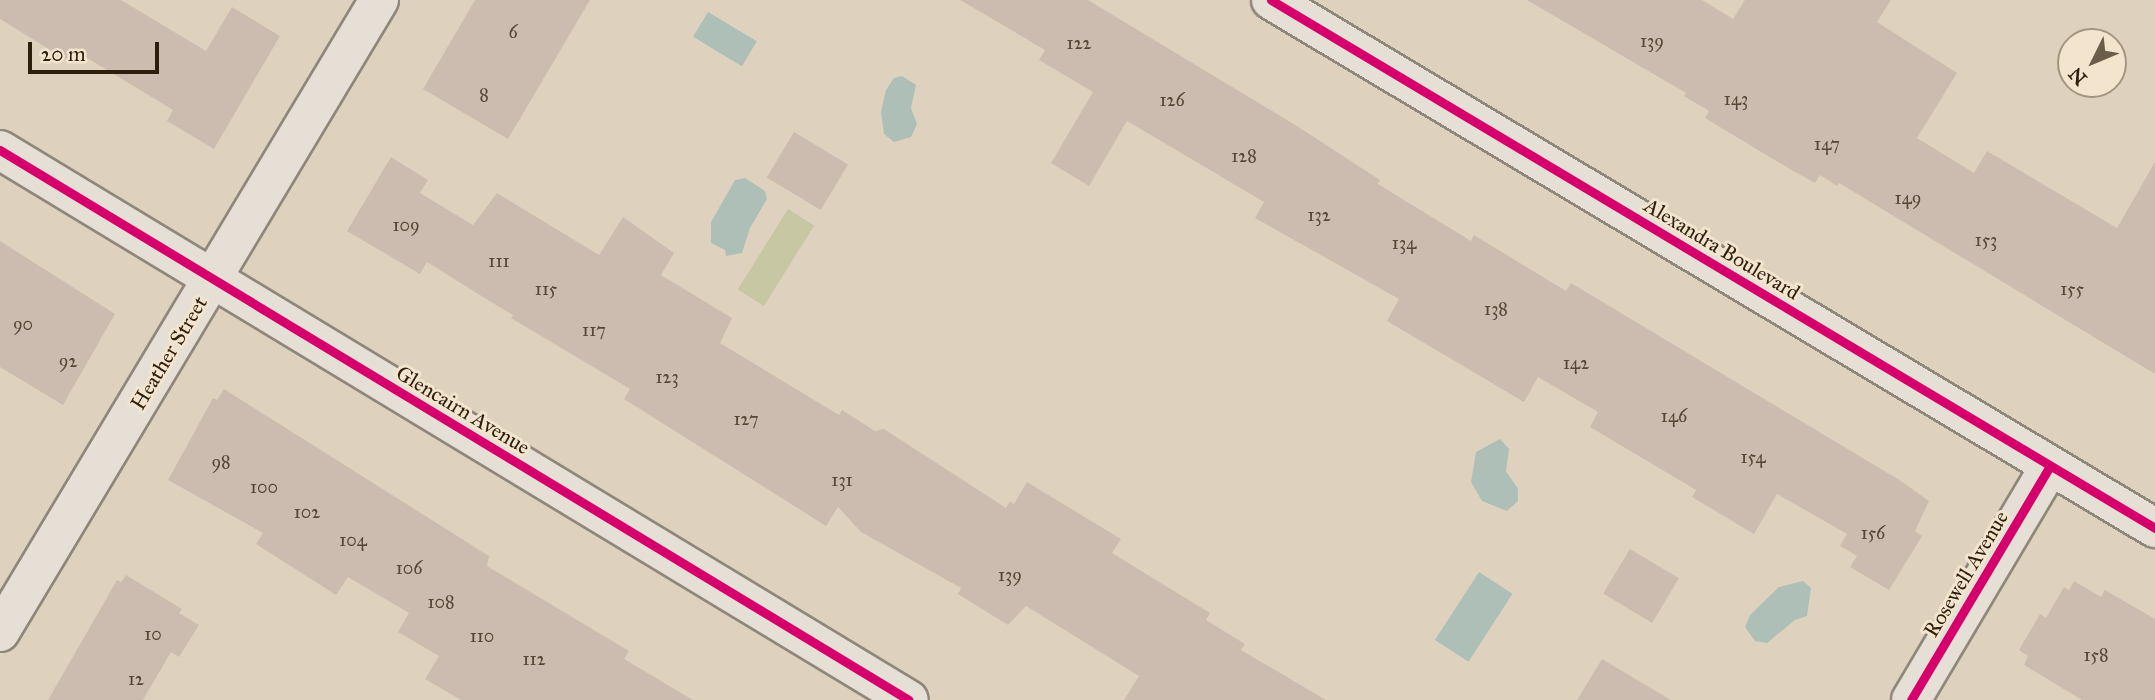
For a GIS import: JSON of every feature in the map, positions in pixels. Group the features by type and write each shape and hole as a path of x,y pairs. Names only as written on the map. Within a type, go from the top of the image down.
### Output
{"street":[{"name":"Heather Street","path":"0,632 379,0"},
{"name":"Alexandra Boulevard","path":"1271,0 2155,528"},
{"name":"Glencairn Avenue","path":"0,150 909,700"},
{"name":"Rosewell Avenue","path":"1911,700 2049,466"}],"green space":[{"path":"788,209 814,225 764,306 738,290"}],"shaded area":[{"path":"708,12 757,41 742,66 693,37"},
{"path":"902,76 916,85 911,108 917,124 911,137 894,142 884,134 881,112 886,90 894,78"},
{"path":"745,178 765,191 767,199 750,228 742,253 726,256 725,250 711,243 711,222 735,180"},
{"path":"1500,439 1509,449 1506,471 1518,489 1518,501 1507,511 1482,501 1471,482 1476,452"},
{"path":"1479,572 1513,594 1468,662 1435,640"},
{"path":"1803,581 1811,588 1807,616 1795,620 1767,643 1755,641 1745,627 1750,615 1779,587"}],"building":[{"path":"0,0 121,0 206,51 232,7 280,36 214,149 167,121 173,110 79,53 73,64 0,19"},
{"path":"475,0 590,0 508,139 423,89"},
{"path":"960,0 1088,0 1297,126 1380,180 1378,184 1471,241 1474,235 1566,291 1571,283 1901,481 1929,501 1915,531 1922,536 1889,590 1850,567 1857,556 1840,546 1847,534 1777,494 1754,534 1692,497 1696,490 1590,427 1598,412 1538,377 1524,402 1387,321 1399,299 1255,218 1264,202 1127,121 1089,186 1051,163 1093,92 1039,60 1045,50"},
{"path":"1527,0 1702,0 1733,19 1745,0 1891,0 1877,22 1957,73 1917,138 1974,173 1987,151 2117,228 2155,162 2155,374 1839,183 1837,186 1820,175 1815,183 1788,168 1705,118 1709,111 1684,96 1686,93"},
{"path":"794,132 848,164 821,210 767,177"},
{"path":"391,157 428,180 420,193 473,225 497,193 599,255 623,217 674,253 661,275 732,318 720,343 839,415 842,410 875,431 884,429 1006,508 1010,501 1014,504 1027,482 1121,539 1112,553 1210,613 1206,620 1245,644 1241,650 1326,700 1124,700 1139,676 1026,606 1008,625 958,594 961,588 861,532 838,507 826,526 624,399 630,389 511,318 513,315 427,262 420,274 347,231"},
{"path":"0,241 115,314 63,405 0,367"},
{"path":"224,389 489,556 487,566 629,651 624,659 693,700 461,700 425,679 439,656 398,632 409,613 348,577 336,595 256,544 263,533 168,480 213,398 217,400"},
{"path":"1630,549 1679,578 1652,623 1603,594"},
{"path":"126,575 182,609 179,613 199,625 179,657 171,652 143,700 48,700 117,580 121,582"},
{"path":"2074,581 2101,597 2105,590 2155,619 2155,700 2082,700 2024,665 2028,656 2019,650 2040,614 2046,618 2064,587 2069,590"},
{"path":"1602,659 1671,700 1577,700"}],"cycle path":[{"path":"1271,0 2155,528"},
{"path":"0,150 909,700"},
{"path":"1911,700 2050,466"}]}
